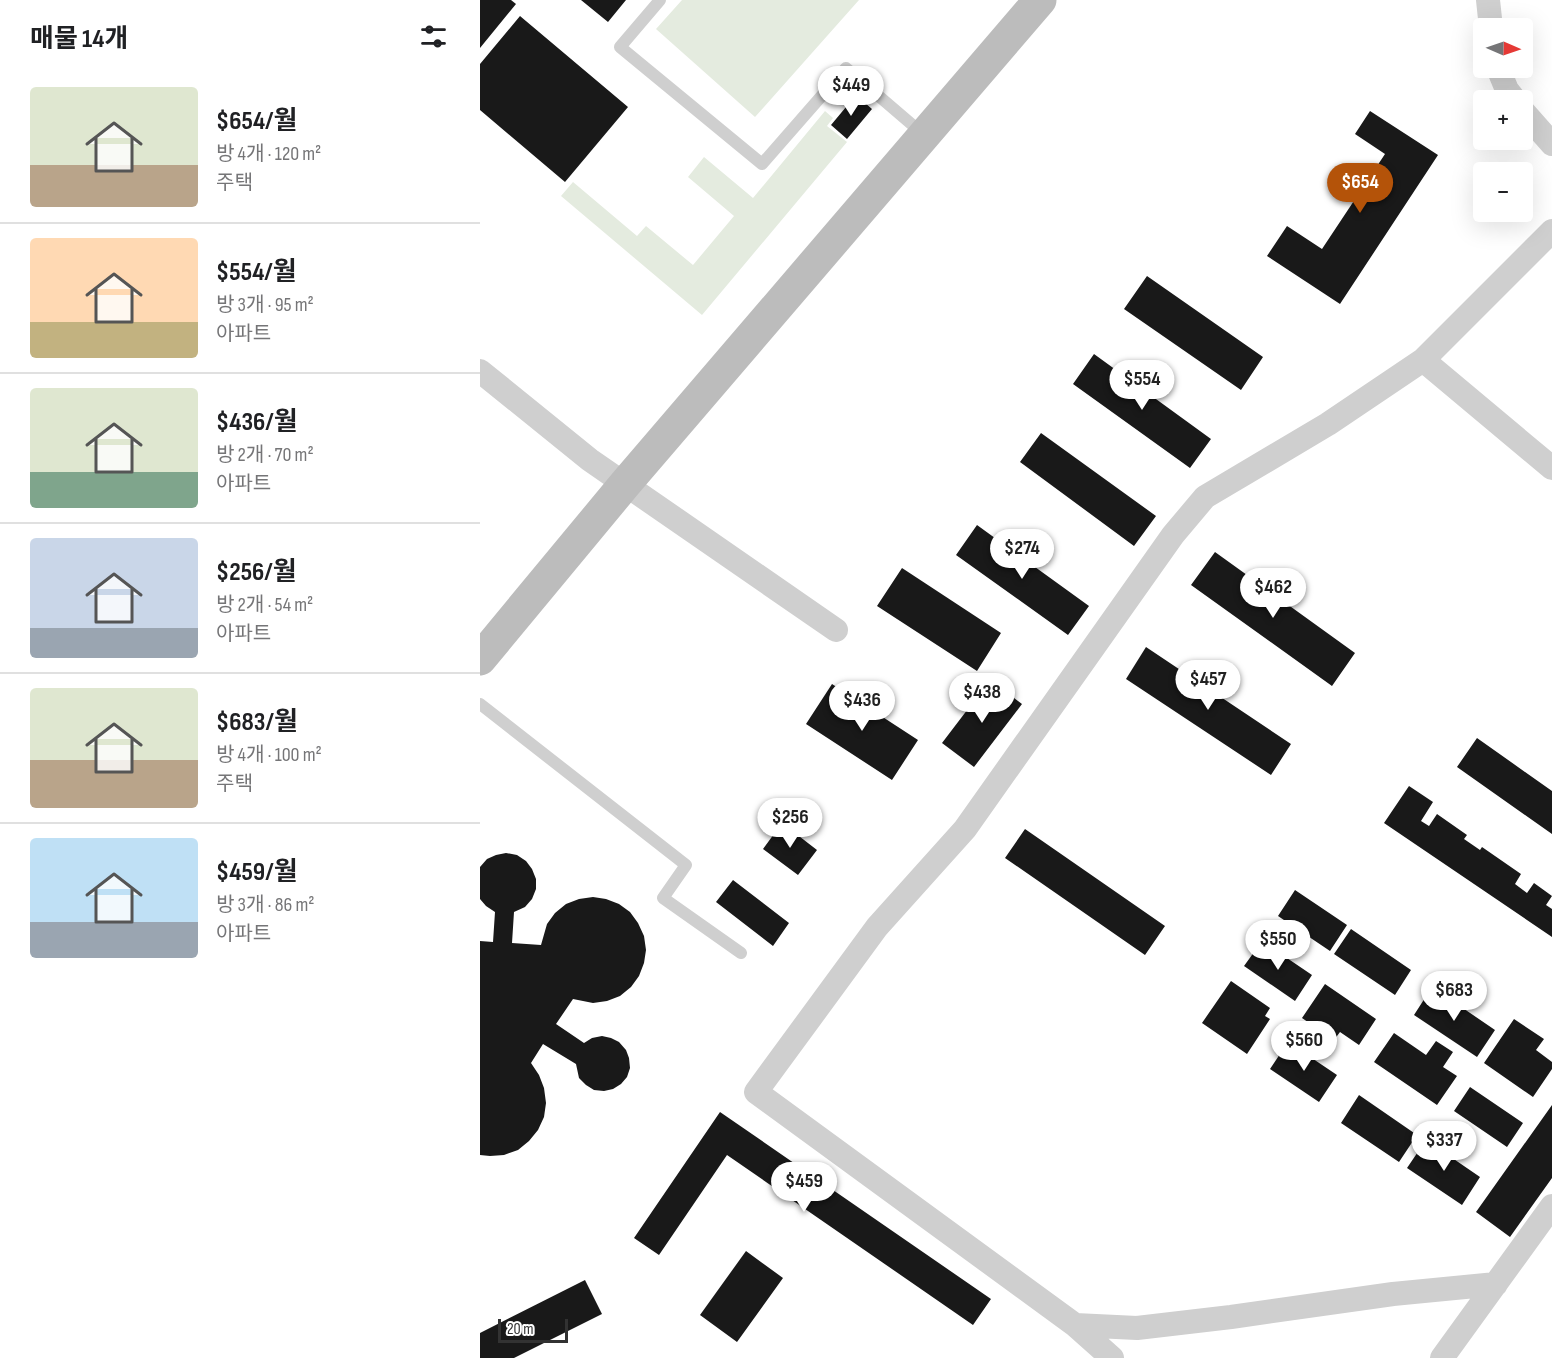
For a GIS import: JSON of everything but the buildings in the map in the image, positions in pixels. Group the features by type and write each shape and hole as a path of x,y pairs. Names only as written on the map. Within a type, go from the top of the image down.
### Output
{"street":[{"path":"480,658 625,484 1040,0"},
{"path":"1488,0 1490,18"},
{"path":"1533,122 1552,144"},
{"path":"1112,1358 1075,1325 756,1092 877,927 965,829 1173,535 1206,497 1328,423 1423,360 1552,231"},
{"path":"1423,360 1552,468"},
{"path":"480,371 590,460 836,630"},
{"path":"1442,1358 1552,1206"},
{"path":"1075,1325 1137,1328 1393,1294 1496,1284"}],"lane":[{"path":"660,0 620,48 762,164 846,68 924,135"},
{"path":"480,704 686,865 663,898 741,953"}],"shaded area":[{"path":"682,0 859,0 755,117 656,29"},
{"path":"825,111 833,118 827,126 847,142 702,315 561,196 573,182 637,236 646,226 693,265 734,216 688,177 704,157 753,198"}]}
